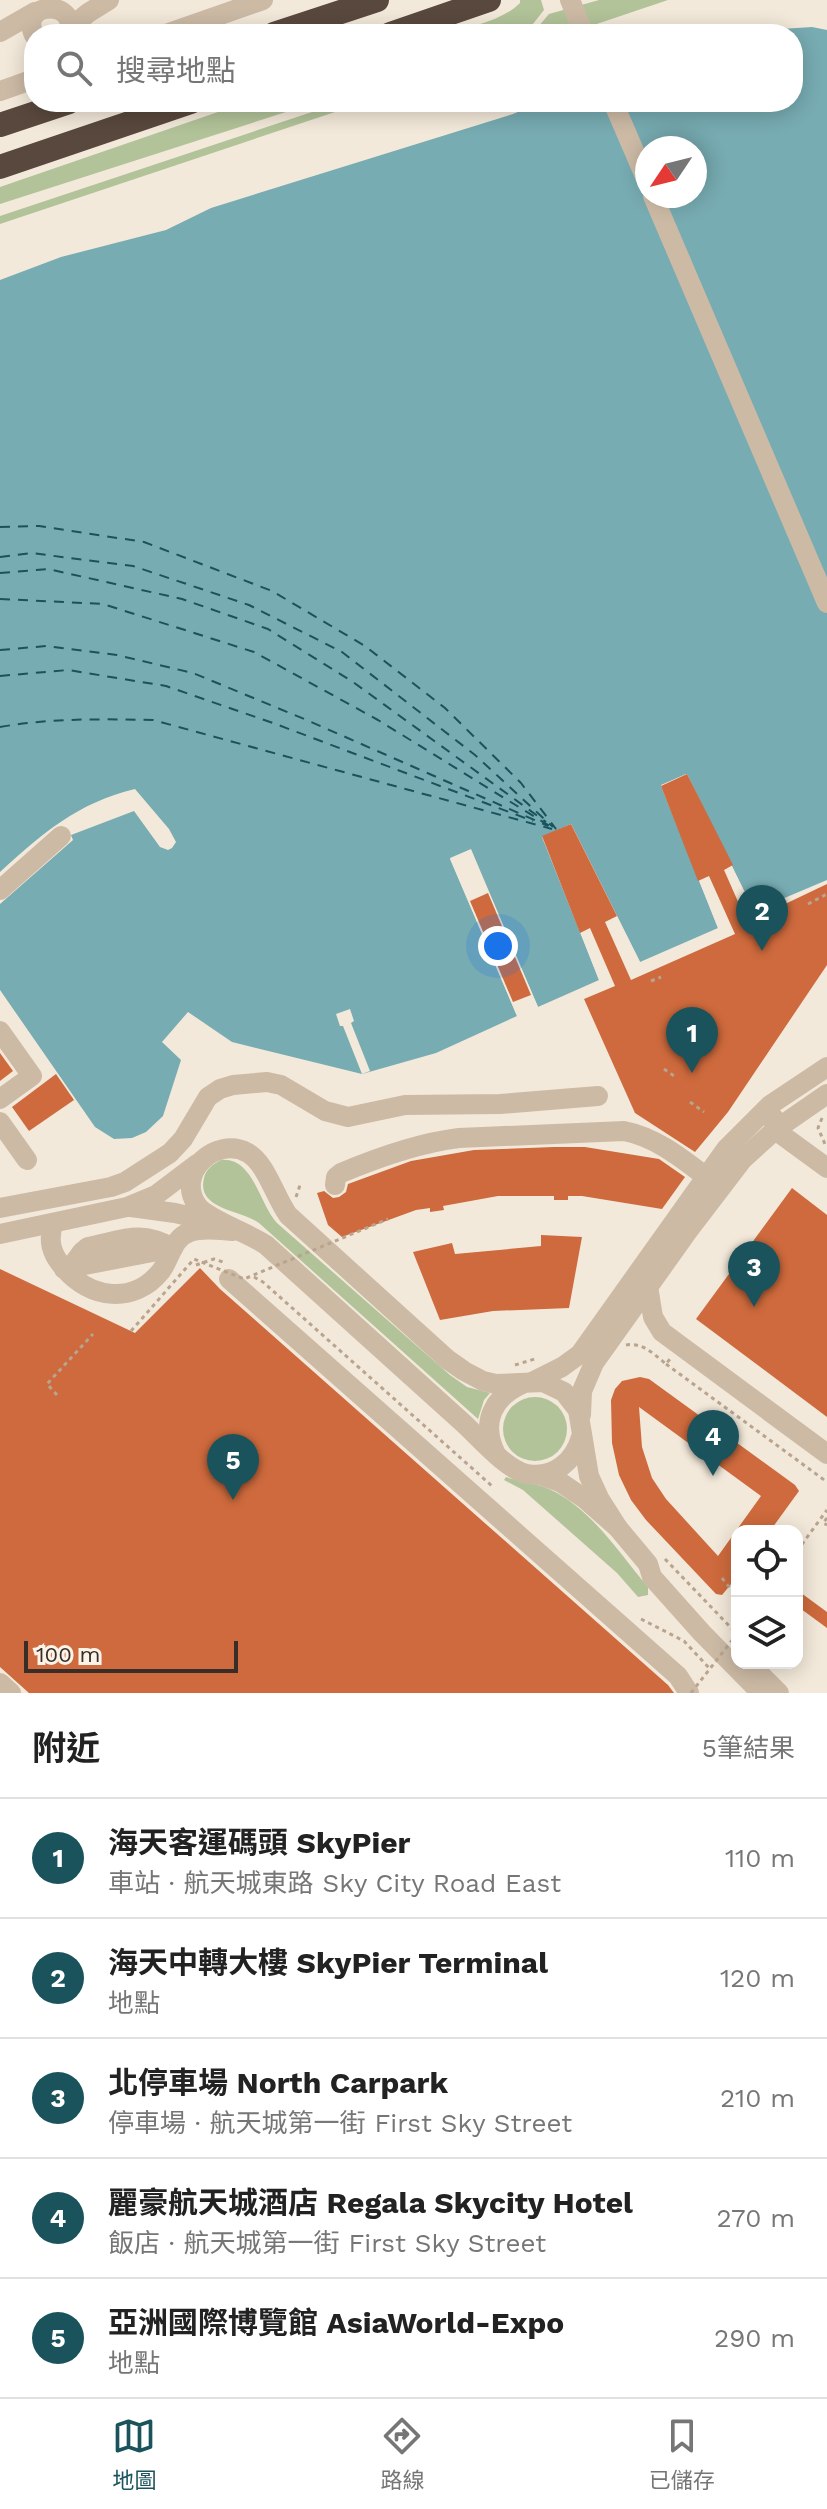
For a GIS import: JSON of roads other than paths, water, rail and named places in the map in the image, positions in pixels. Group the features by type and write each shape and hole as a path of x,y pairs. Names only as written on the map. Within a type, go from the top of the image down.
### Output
{"highway":[{"path":"304,24 377,0"},
{"path":"419,24 489,0"},
{"path":"0,125 39,112"},
{"path":"0,167 162,112"}],"street":[{"path":"0,35 44,8 85,0"},
{"path":"79,24 88,13 109,0"},
{"path":"195,24 263,0"},
{"path":"570,0 580,24"},
{"path":"44,8 65,11 71,24"},
{"path":"31,24 44,8"},
{"path":"0,35 24,37"},
{"path":"0,91 24,83"},
{"path":"617,112 635,153"},
{"path":"658,208 827,603"},
{"path":"0,890 61,836"},
{"path":"0,1031 32,1076 0,1099"},
{"path":"495,1452 489,1432 492,1411 504,1394 562,1367 580,1354 726,1149 770,1105 827,1067"},
{"path":"0,1208 121,1184 177,1148 204,1102 213,1093 233,1085 259,1082 281,1085 325,1111 348,1117 412,1105 500,1104 598,1096"},
{"path":"540,1475 563,1466 571,1458 581,1430 582,1391 589,1372 731,1174 775,1130 827,1094"},
{"path":"770,1105 775,1130 827,1168"},
{"path":"0,1122 27,1160"},
{"path":"335,1185 336,1177 341,1173 436,1141 624,1131 655,1141 705,1176"},
{"path":"0,1234 127,1207 156,1195 214,1151 241,1150 250,1153 260,1163 288,1215 447,1359 483,1381 496,1384 543,1382 564,1392 578,1410 593,1486 618,1528"},
{"path":"200,1161 191,1183 196,1204 205,1213 266,1245 495,1452 503,1463 527,1475 540,1475 560,1482 585,1499 653,1558 731,1644"},
{"path":"127,1207 175,1213 239,1229"},
{"path":"53,1223 51,1247 56,1258 84,1285 100,1293 116,1295 138,1290 151,1281 161,1271 179,1238 188,1232 239,1229"},
{"path":"67,1268 88,1247 144,1236 173,1248"},
{"path":"229,1279 678,1676 690,1693"},
{"path":"648,1286 650,1309 656,1325 679,1346 827,1454"},
{"path":"653,1558 652,1577 753,1682 779,1693"},
{"path":"0,1683 11,1693"}],"water":[{"path":"803,28 827,30 827,880 754,911 686,774 661,785 718,928 640,962 571,824 543,837 599,980 538,1007 470,850 450,859 517,1016 436,1053 362,1074 232,1042 188,1012 162,1042 181,1060 163,1116 146,1132 132,1138 114,1139 95,1127 0,990 0,904 73,840 71,835 134,811 160,847 168,850 176,842 169,829 135,789 78,811 0,872 0,280 61,257 166,230 211,208 518,112 803,112"}],"place":[{"name":"海天中轉大樓 SkyPier Terminal","path":"762,951"},
{"name":"海天客運碼頭 SkyPier","path":"692,1073"},
{"name":"北停車場 North Carpark","path":"754,1307"},
{"name":"麗豪航天城酒店 Regala Skycity Hotel","path":"713,1476"},
{"name":"亞洲國際博覽館 AsiaWorld-Expo","path":"233,1500"}]}
